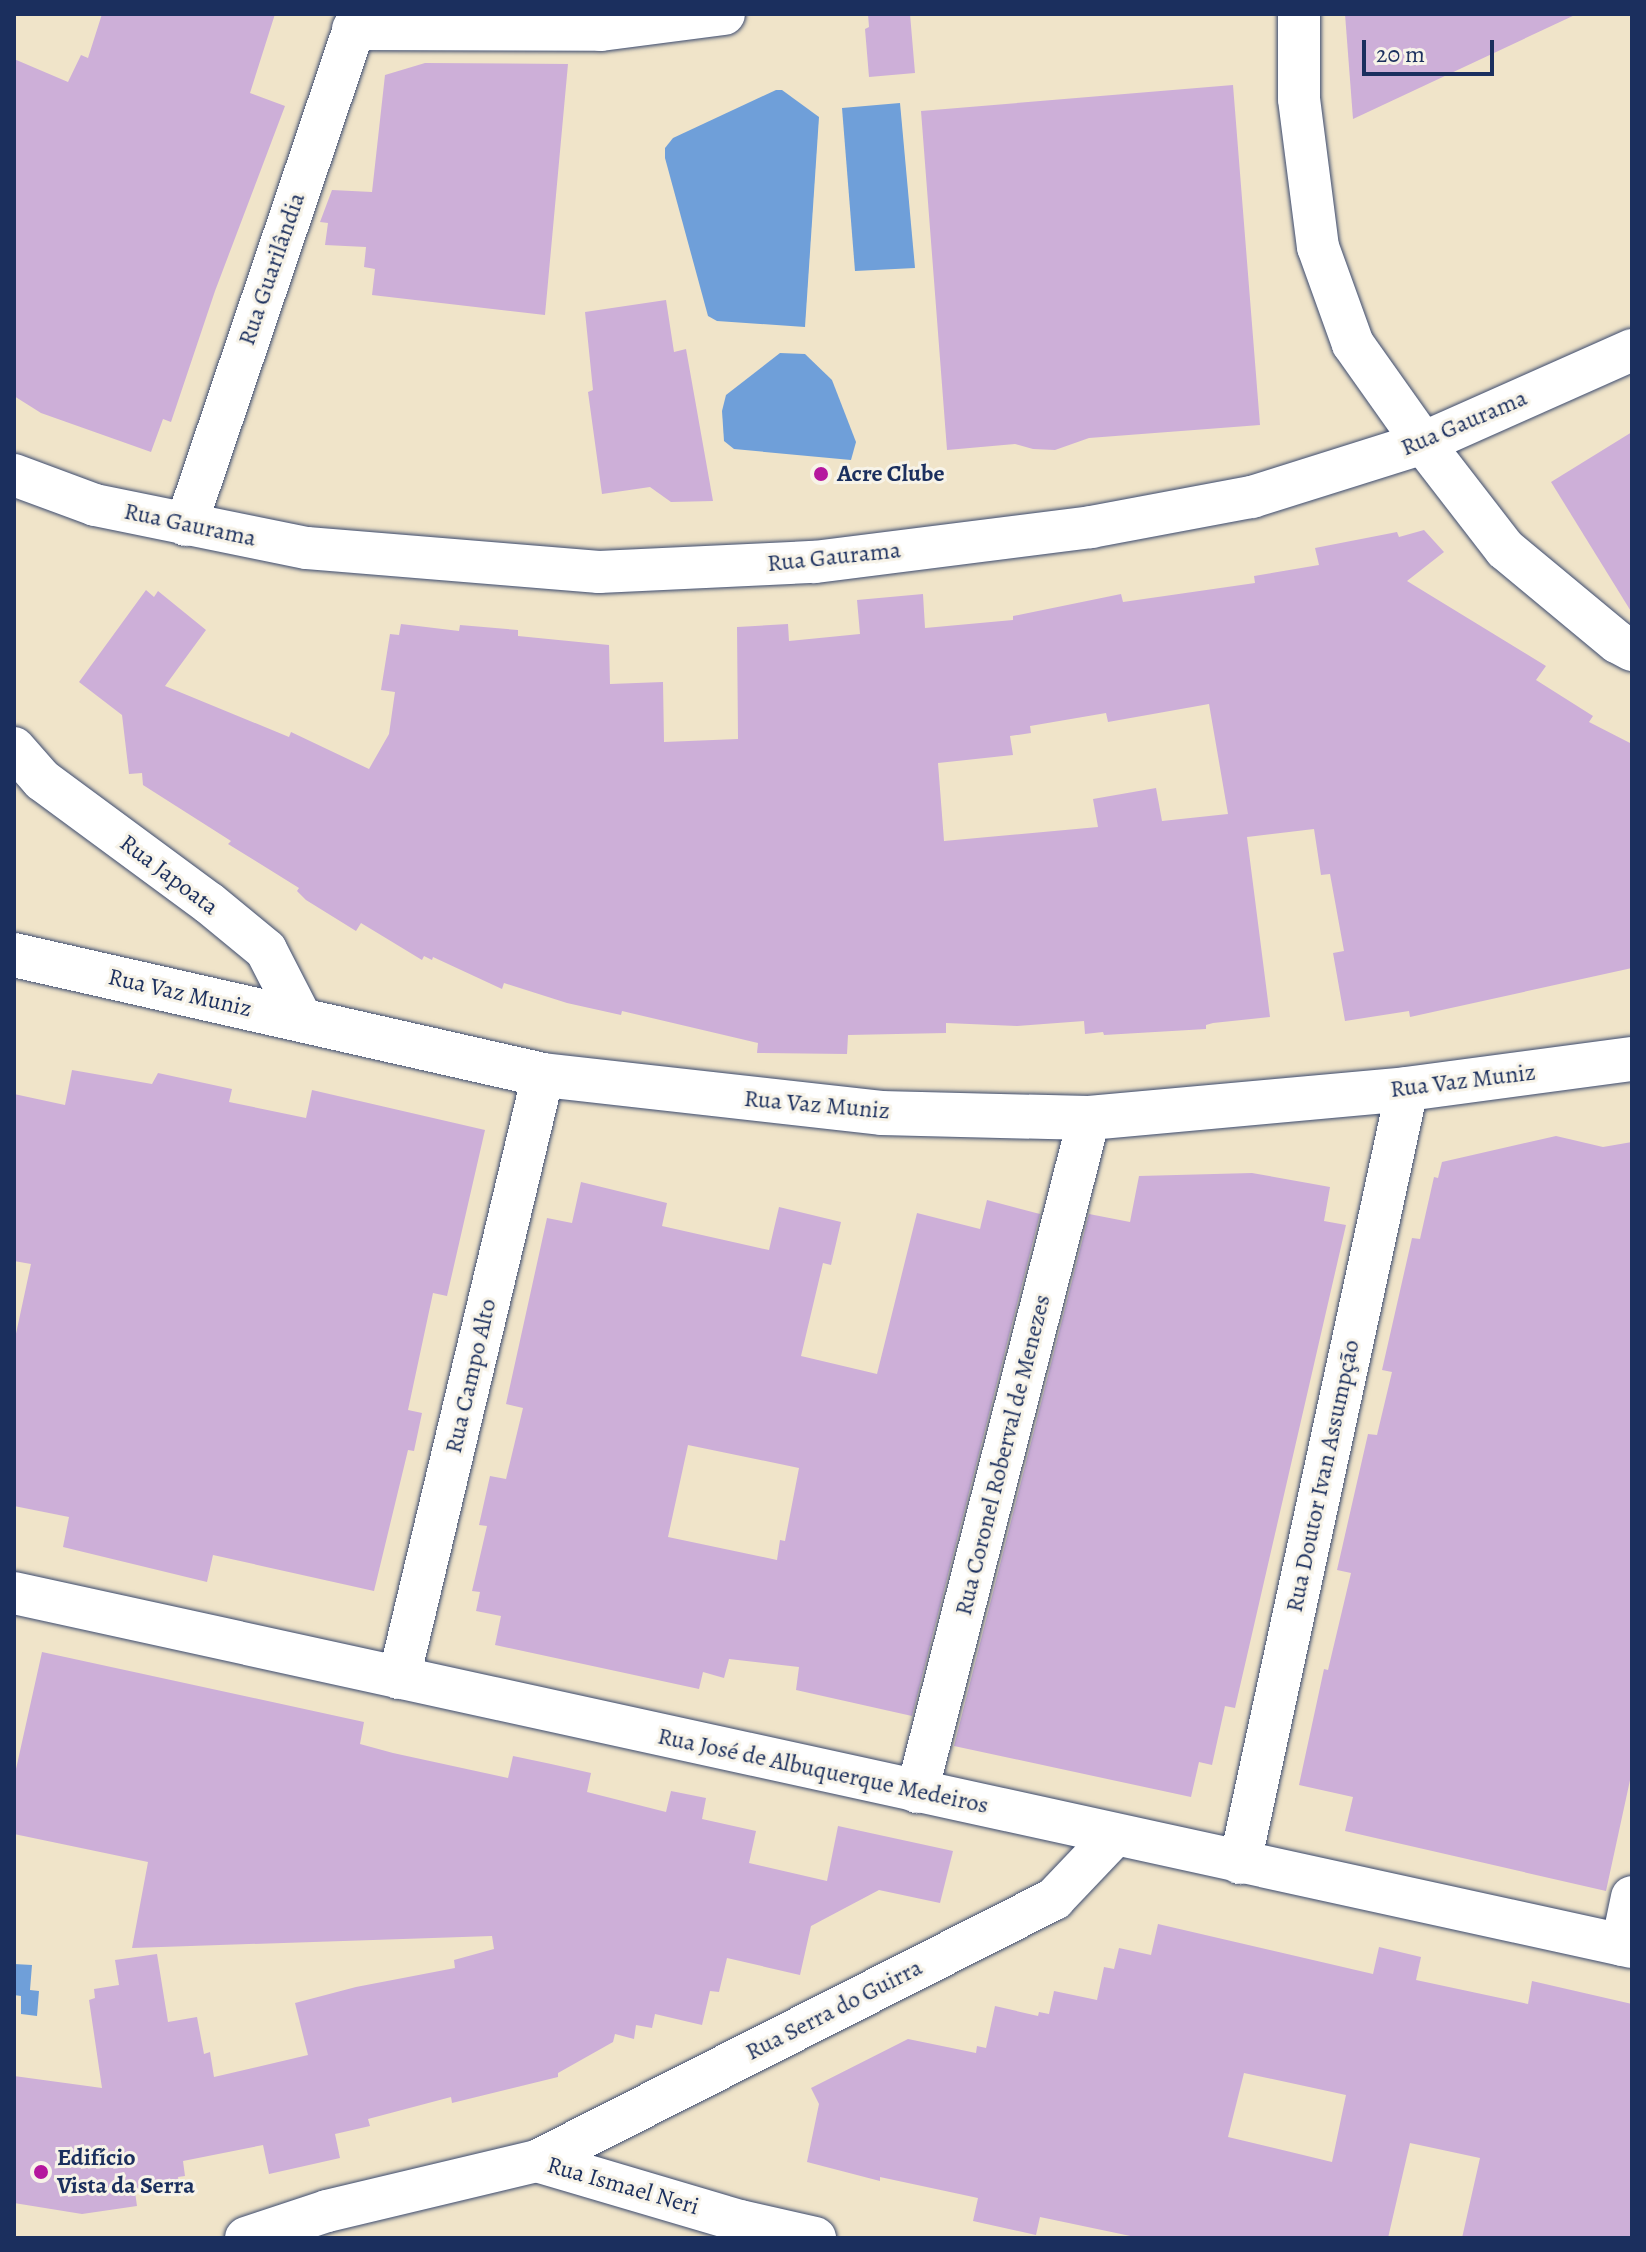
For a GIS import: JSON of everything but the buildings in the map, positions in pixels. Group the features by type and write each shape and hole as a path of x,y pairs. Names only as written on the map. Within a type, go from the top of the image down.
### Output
{"street":[{"path":"356,22 601,30 724,14"},
{"path":"1299,14 1299,99 1318,247 1353,344 1423,443 1505,549 1617,642 1632,650"},
{"name":"Rua Guarilândia","path":"186,525 356,22"},
{"name":"Rua Gaurama","path":"14,475 95,505 307,548 599,572 815,562 1091,527 1252,497 1423,443 1632,350"},
{"name":"Rua Japoata","path":"14,748 42,780 209,903 266,950 302,1020"},
{"name":"Rua Vaz Muniz","path":"14,955 543,1075 881,1113 1089,1118 1407,1089 1632,1059"},
{"name":"Rua Campo Alto","path":"399,1678 543,1075"},
{"name":"Rua Doutor Ivan Assumpção","path":"1240,1863 1407,1089"},
{"name":"Rua Coronel Roberval de Menezes","path":"917,1792 1089,1118"},
{"name":"Rua José de Albuquerque Medeiros","path":"14,1593 1627,1946"},
{"name":"Rua Serra do Guirra","path":"537,2161 1054,1899 1114,1836"},
{"path":"1627,1946 1632,1897"},
{"name":"Rua Ismael Neri","path":"246,2238 327,2211 537,2161 740,2221 815,2238"}],"water":[{"path":"776,90 782,90 819,117 805,327 717,321 708,316 665,158 665,148 673,138"},
{"path":"900,103 915,268 855,271 842,108"},
{"path":"780,353 805,354 832,380 856,442 851,460 734,449 724,441 722,411 726,395"},
{"path":"14,1964 32,1965 30,1990 39,1991 37,2016 21,2014 21,1996 14,1995"}],"place":[{"name":"Acre Clube","path":"821,474"},
{"name":"Edifício Vista da Serra","path":"41,2172"}]}
